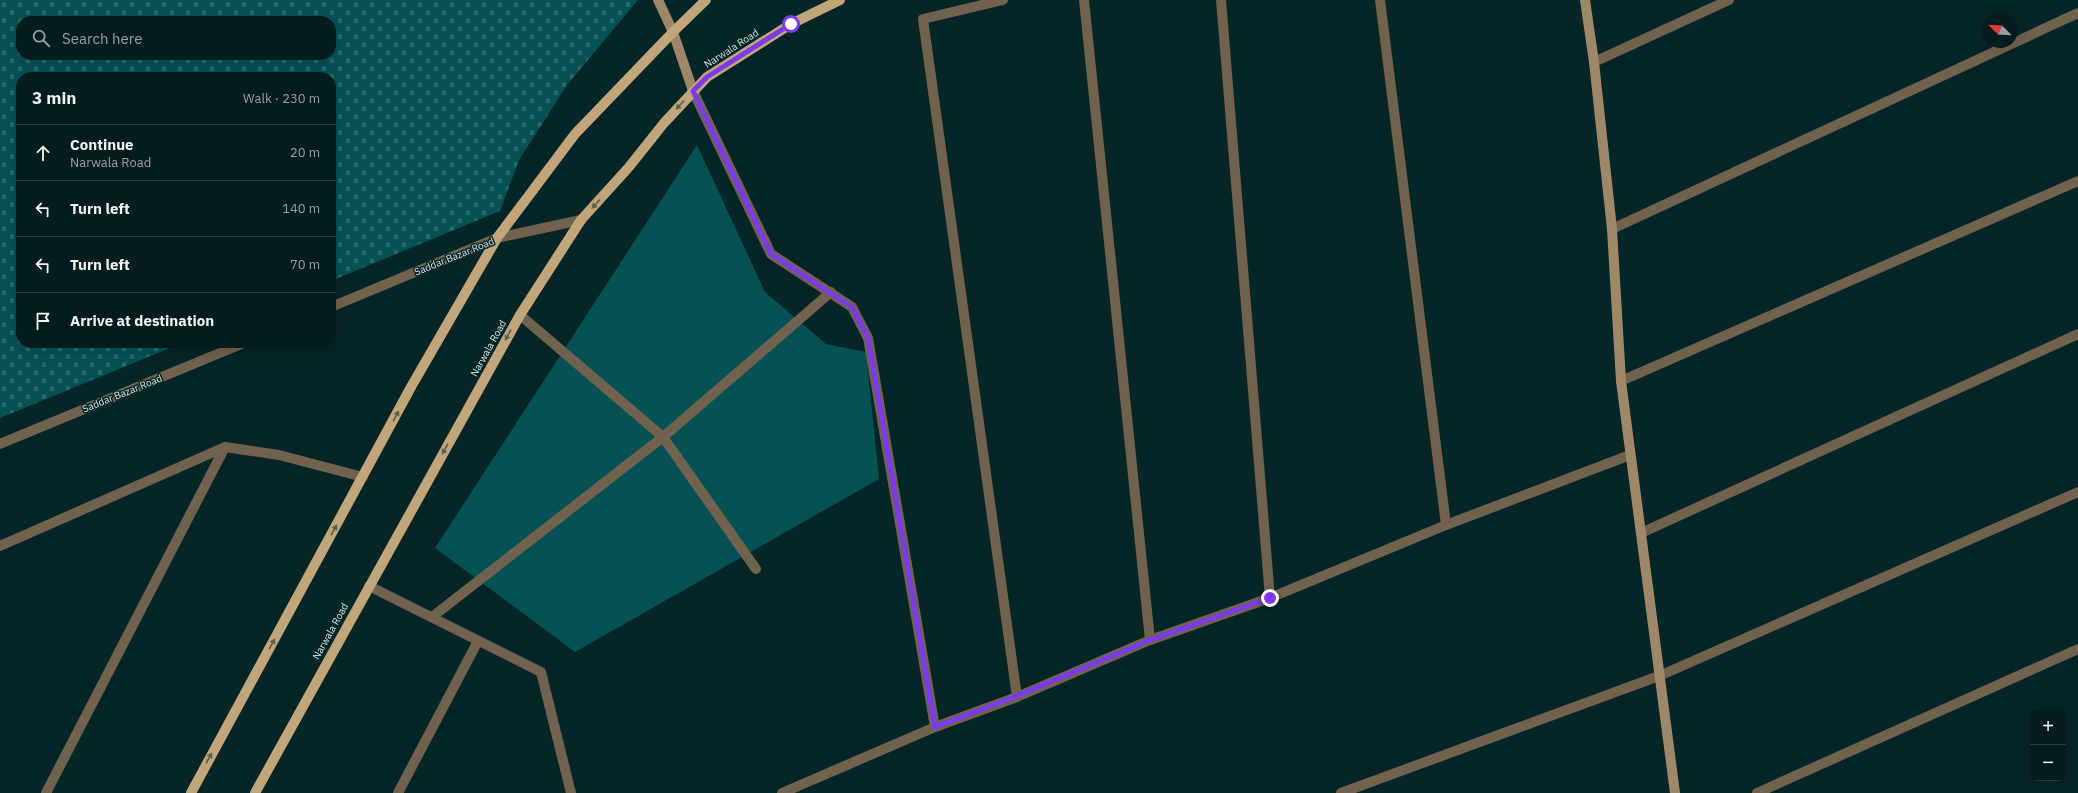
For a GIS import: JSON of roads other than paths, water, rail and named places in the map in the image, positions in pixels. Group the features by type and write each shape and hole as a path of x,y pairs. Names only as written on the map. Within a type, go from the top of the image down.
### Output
{"main road":[{"path":"191,793 411,387 497,238 575,134 673,32 706,0"},
{"name":"Narwala Road","path":"255,793 368,586 520,315 582,220 693,91 707,77 791,24 840,0"}],"street":[{"path":"658,0 673,32 693,91 771,254 852,307 868,338 935,727"},
{"path":"1003,0 923,19 1017,696"},
{"path":"1084,0 1150,640"},
{"path":"1221,0 1270,598"},
{"path":"1380,0 1446,525"},
{"path":"1585,0 1594,62 1612,229 1621,380 1675,793"},
{"path":"1594,62 1729,0"},
{"path":"1612,229 2078,13"},
{"path":"1621,380 2078,181"},
{"name":"Saddar Bazar Road","path":"336,305 497,238 582,220"},
{"path":"432,617 663,437 831,292"},
{"path":"520,315 663,437 756,569"},
{"path":"1641,533 2078,334"},
{"name":"Saddar Bazar Road","path":"0,444 232,348"},
{"path":"46,793 225,447"},
{"path":"0,546 225,447 279,455 363,477"},
{"path":"782,793 935,727 1017,696 1150,640 1270,598 1446,525 1630,455"},
{"path":"1341,793 1659,676 2078,492"},
{"path":"368,586 541,672 571,793"},
{"path":"398,793 478,640"},
{"path":"1757,793 2078,649"}]}
